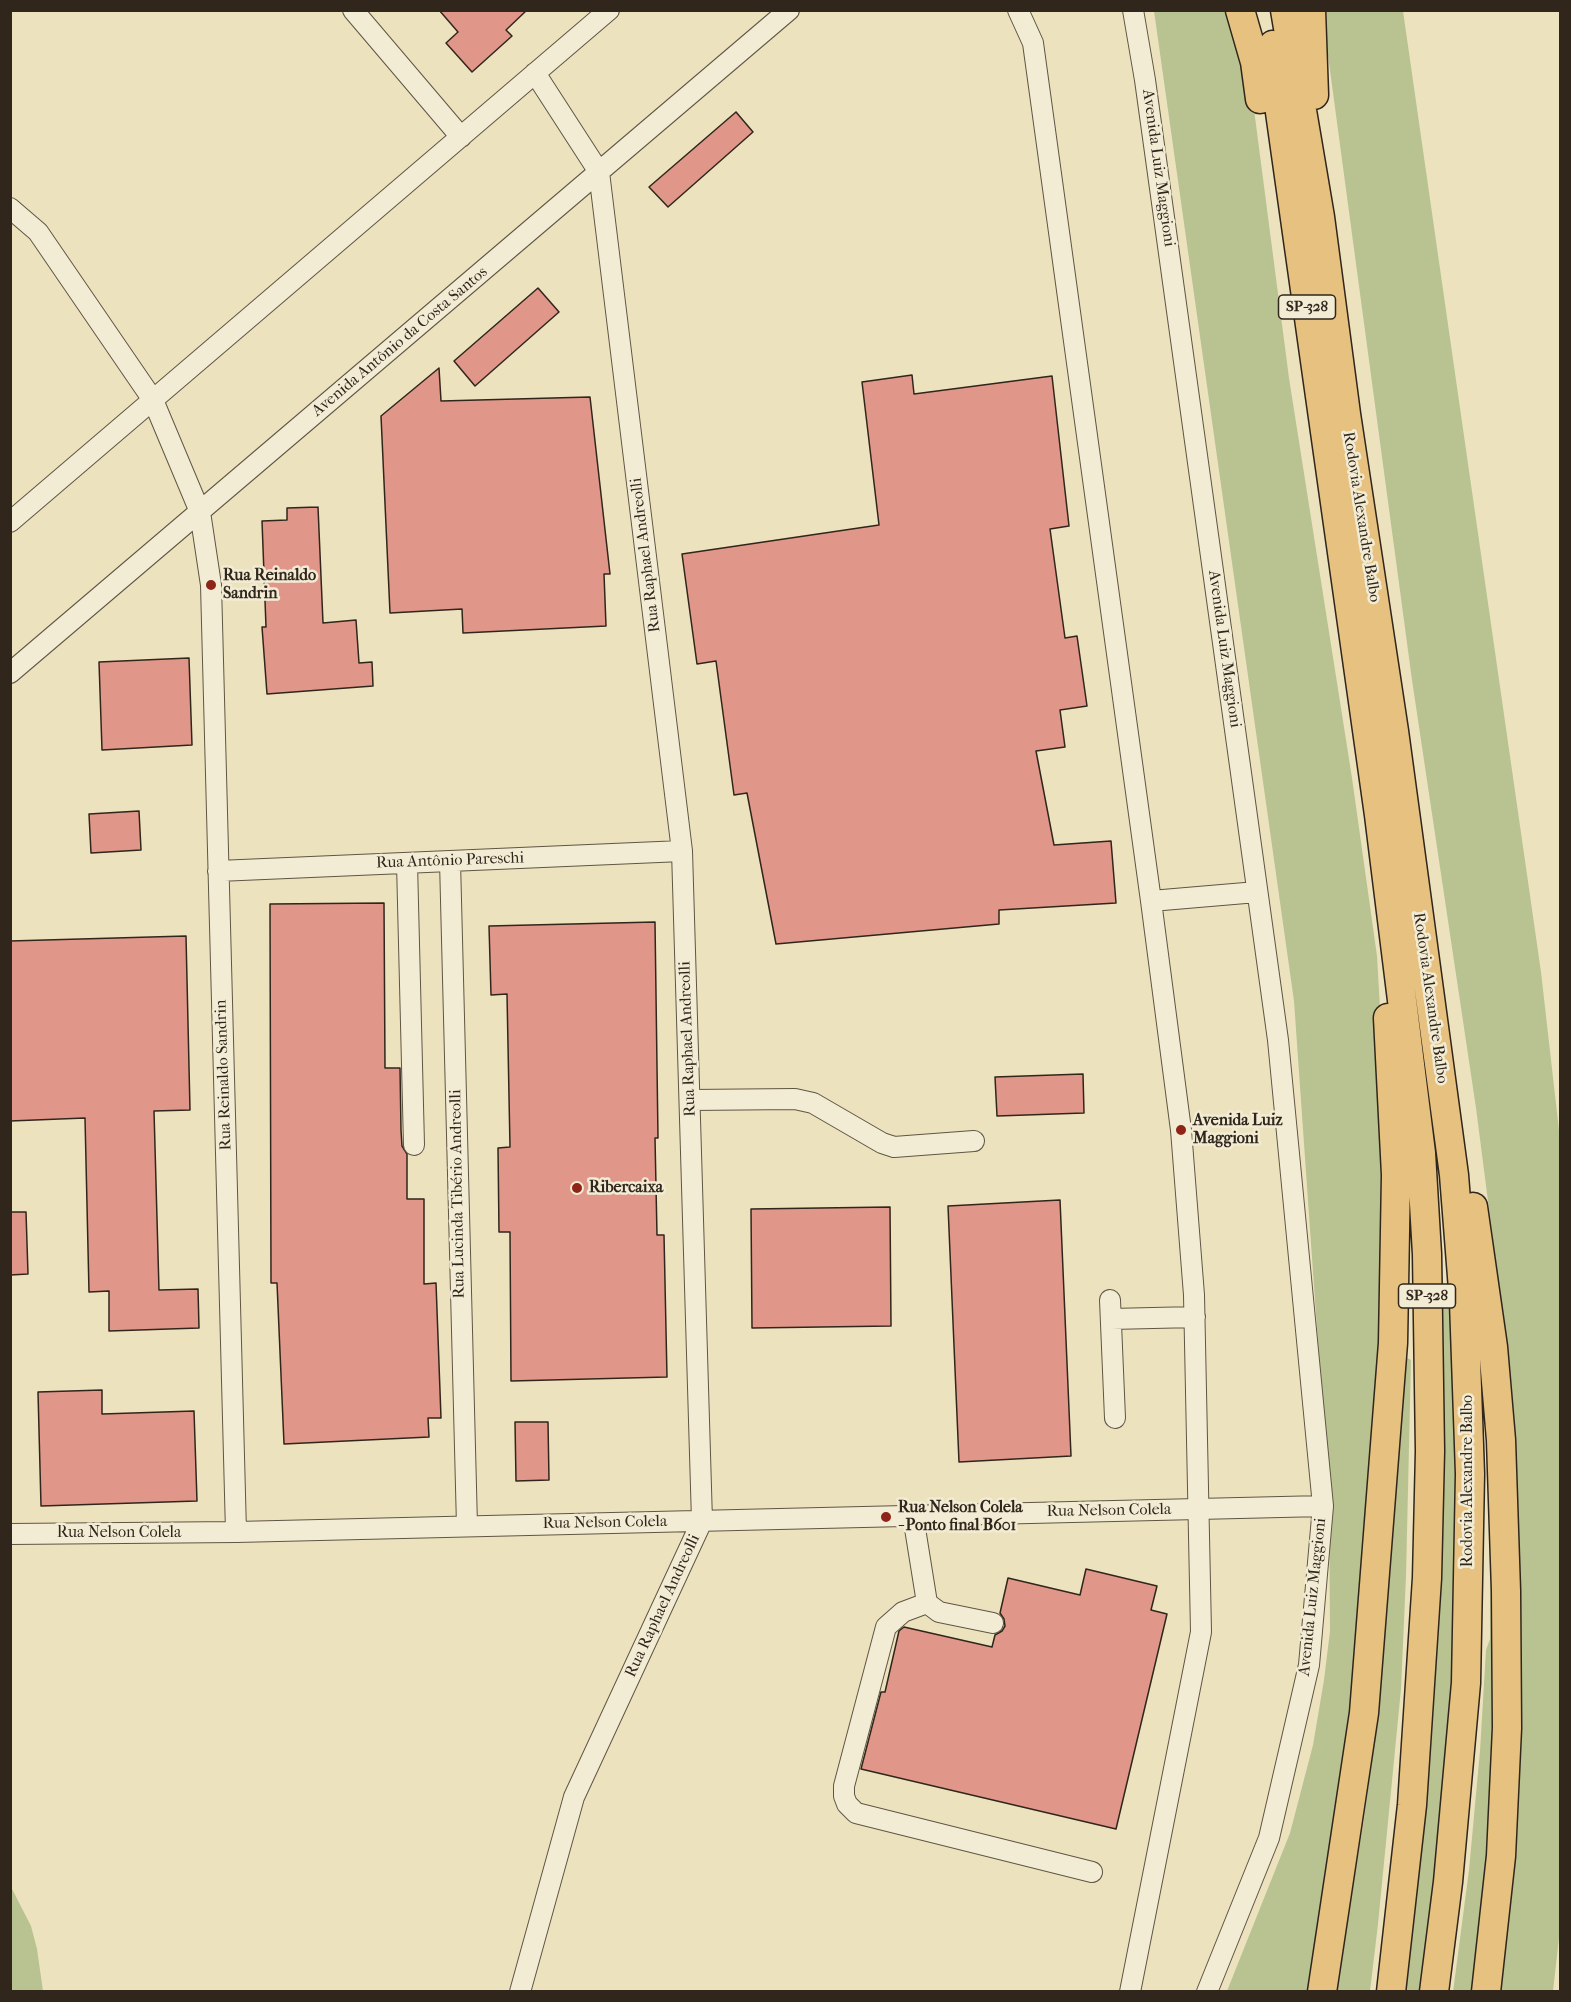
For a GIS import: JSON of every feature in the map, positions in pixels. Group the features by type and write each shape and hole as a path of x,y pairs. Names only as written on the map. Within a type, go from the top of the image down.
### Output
{"highway":[{"path":"1240,10 1255,62 1269,164 1313,430 1348,604"},
{"name":"Rodovia Alexandre Balbo","path":"1269,10 1279,105 1379,815 1421,1153 1426,1254 1430,1451 1427,1578 1412,1805 1391,1992"},
{"name":"Rodovia Alexandre Balbo","path":"1285,10 1320,217 1344,403 1392,720 1454,1175 1464,1302 1470,1474 1466,1683 1448,1882 1434,1992"},
{"path":"1311,10 1320,217"},
{"path":"1322,1992 1364,1713 1393,1343 1396,1175 1379,815"},
{"path":"1418,908 1483,1263 1501,1440 1507,1728 1501,1856 1486,1992"}],"street":[{"path":"353,10 461,137"},
{"path":"10,522 609,10"},
{"name":"Avenida Antônio da Costa Santos","path":"10,673 789,10"},
{"path":"1018,10 1033,43 1151,901 1181,1130 1195,1317 1201,1632 1130,1992"},
{"name":"Avenida Luiz Maggioni","path":"1133,10 1147,92 1278,1040 1323,1506 1309,1665 1269,1838 1208,1992"},
{"name":"Rua Raphael Andreolli","path":"520,1992 574,1797 702,1521 682,851 599,172 536,73"},
{"name":"Rua Reinaldo Sandrin","path":"10,208 38,232 153,400 200,512 211,585 236,1532"},
{"name":"Rua Antônio Pareschi","path":"218,871 682,851"},
{"name":"Rua Lucinda Tibério Andreolli","path":"450,861 467,1526"},
{"path":"407,863 414,1145"},
{"path":"1151,901 1257,892"},
{"path":"690,1100 795,1099 813,1103 882,1143 894,1147 974,1141"},
{"path":"1115,1418 1111,1310 1195,1317"},
{"name":"Rua Nelson Colela","path":"10,1534 236,1532 1323,1506"},
{"path":"913,1516 927,1603 939,1612 993,1623"},
{"path":"927,1603 903,1612 886,1627 844,1786 847,1804 856,1813 1092,1872"}],"green space":[{"path":"1154,11 1233,11 1249,71 1289,378 1352,778 1377,956 1385,1094 1385,1319 1354,1685 1310,1991 1227,1991 1290,1833 1313,1745 1330,1631 1329,1500 1294,1001"},
{"path":"1322,11 1403,11 1541,972 1560,1139 1560,1929 1553,1991 1497,1991 1504,1325 1476,1108 1412,680"},
{"path":"1439,1298 1455,1299 1461,1374 1453,1719 1424,1991 1403,1992"},
{"path":"1406,1357 1411,1360 1401,1689 1378,1924 1370,1991 1336,1992 1379,1710"},
{"path":"1492,1483 1496,1745 1475,1991 1453,1992 1469,1870 1486,1650 1490,1639"},
{"path":"10,1885 31,1926 43,1991 11,1991"}],"building":[{"path":"439,10 527,10 506,30 512,36 472,72 446,43 458,32"},
{"path":"736,112 753,132 668,207 649,187"},
{"path":"538,288 559,312 475,386 454,361"},
{"path":"439,368 441,401 590,397 610,574 604,574 606,626 463,633 462,609 390,613 381,416"},
{"path":"912,375 914,394 1052,376 1069,526 1050,529 1065,638 1077,636 1087,706 1060,710 1065,747 1036,751 1054,845 1111,841 1116,903 999,910 999,924 776,944 747,793 734,795 716,661 697,664 682,554 879,525 862,382"},
{"path":"318,507 323,623 356,620 359,663 372,662 373,686 267,694 262,627 266,627 262,521 287,520 287,508"},
{"path":"189,658 192,745 102,750 99,662"},
{"path":"139,811 141,850 91,853 89,814"},
{"path":"384,903 385,1068 400,1068 402,1146 407,1154 407,1199 424,1199 424,1284 436,1283 441,1418 428,1418 429,1437 284,1444 277,1283 271,1283 270,904"},
{"path":"655,922 657,1235 664,1235 667,1377 511,1381 510,1232 499,1232 498,1148 510,1147 507,994 491,995 489,926"},
{"path":"186,936 190,1110 154,1111 159,1290 198,1289 199,1328 109,1331 109,1291 89,1292 85,1118 10,1121 10,941"},
{"path":"1083,1074 1084,1113 997,1116 995,1077"},
{"path":"1060,1200 1071,1456 959,1462 948,1206"},
{"path":"890,1207 891,1326 752,1328 751,1209"},
{"path":"10,1212 26,1212 28,1274 10,1275"},
{"path":"102,1390 102,1414 194,1411 197,1501 41,1506 38,1392"},
{"path":"515,1422 548,1422 549,1480 516,1481"},
{"path":"1086,1569 1157,1586 1151,1610 1167,1614 1116,1829 861,1769 881,1692 885,1692 899,1631 904,1627 992,1647 995,1635 1005,1626 1000,1613 1008,1578 1080,1595"}],"place":[{"name":"Rua Reinaldo Sandrin","path":"211,585"},
{"name":"Avenida Luiz Maggioni","path":"1181,1130"},
{"name":"Ribercaixa","path":"577,1188"},
{"name":"Rua Nelson Colela - Ponto final B601","path":"886,1517"}]}
